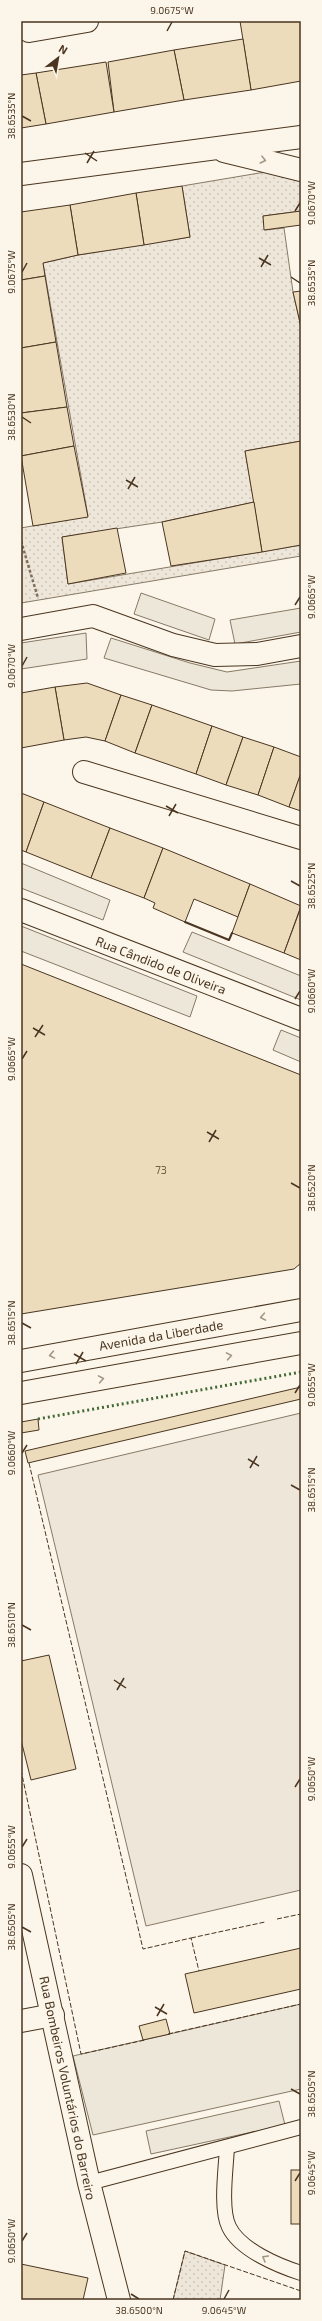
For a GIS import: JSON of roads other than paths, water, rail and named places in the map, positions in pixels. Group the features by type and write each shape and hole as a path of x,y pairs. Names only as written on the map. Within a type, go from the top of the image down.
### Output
{"street":[{"path":"29,31 87,21"},
{"path":"21,174 212,147 301,137"},
{"path":"212,147 301,170"},
{"path":"21,630 93,616 173,645 215,654 257,654 301,646"},
{"path":"84,772 301,838"},
{"name":"Rua Cândido de Oliveira","path":"21,910 301,1019"},
{"name":"Avenida da Liberdade","path":"21,1361 301,1310"},
{"path":"21,1393 301,1343"},
{"name":"Rua Bombeiros Voluntários do Barreiro","path":"21,1875 53,2015 88,2184 119,2300"},
{"path":"21,2021 53,2015"}],"lane":[{"path":"88,2184 301,2127"},
{"path":"227,2147 225,2212 228,2227 235,2236 252,2250 270,2261 301,2273"}]}
